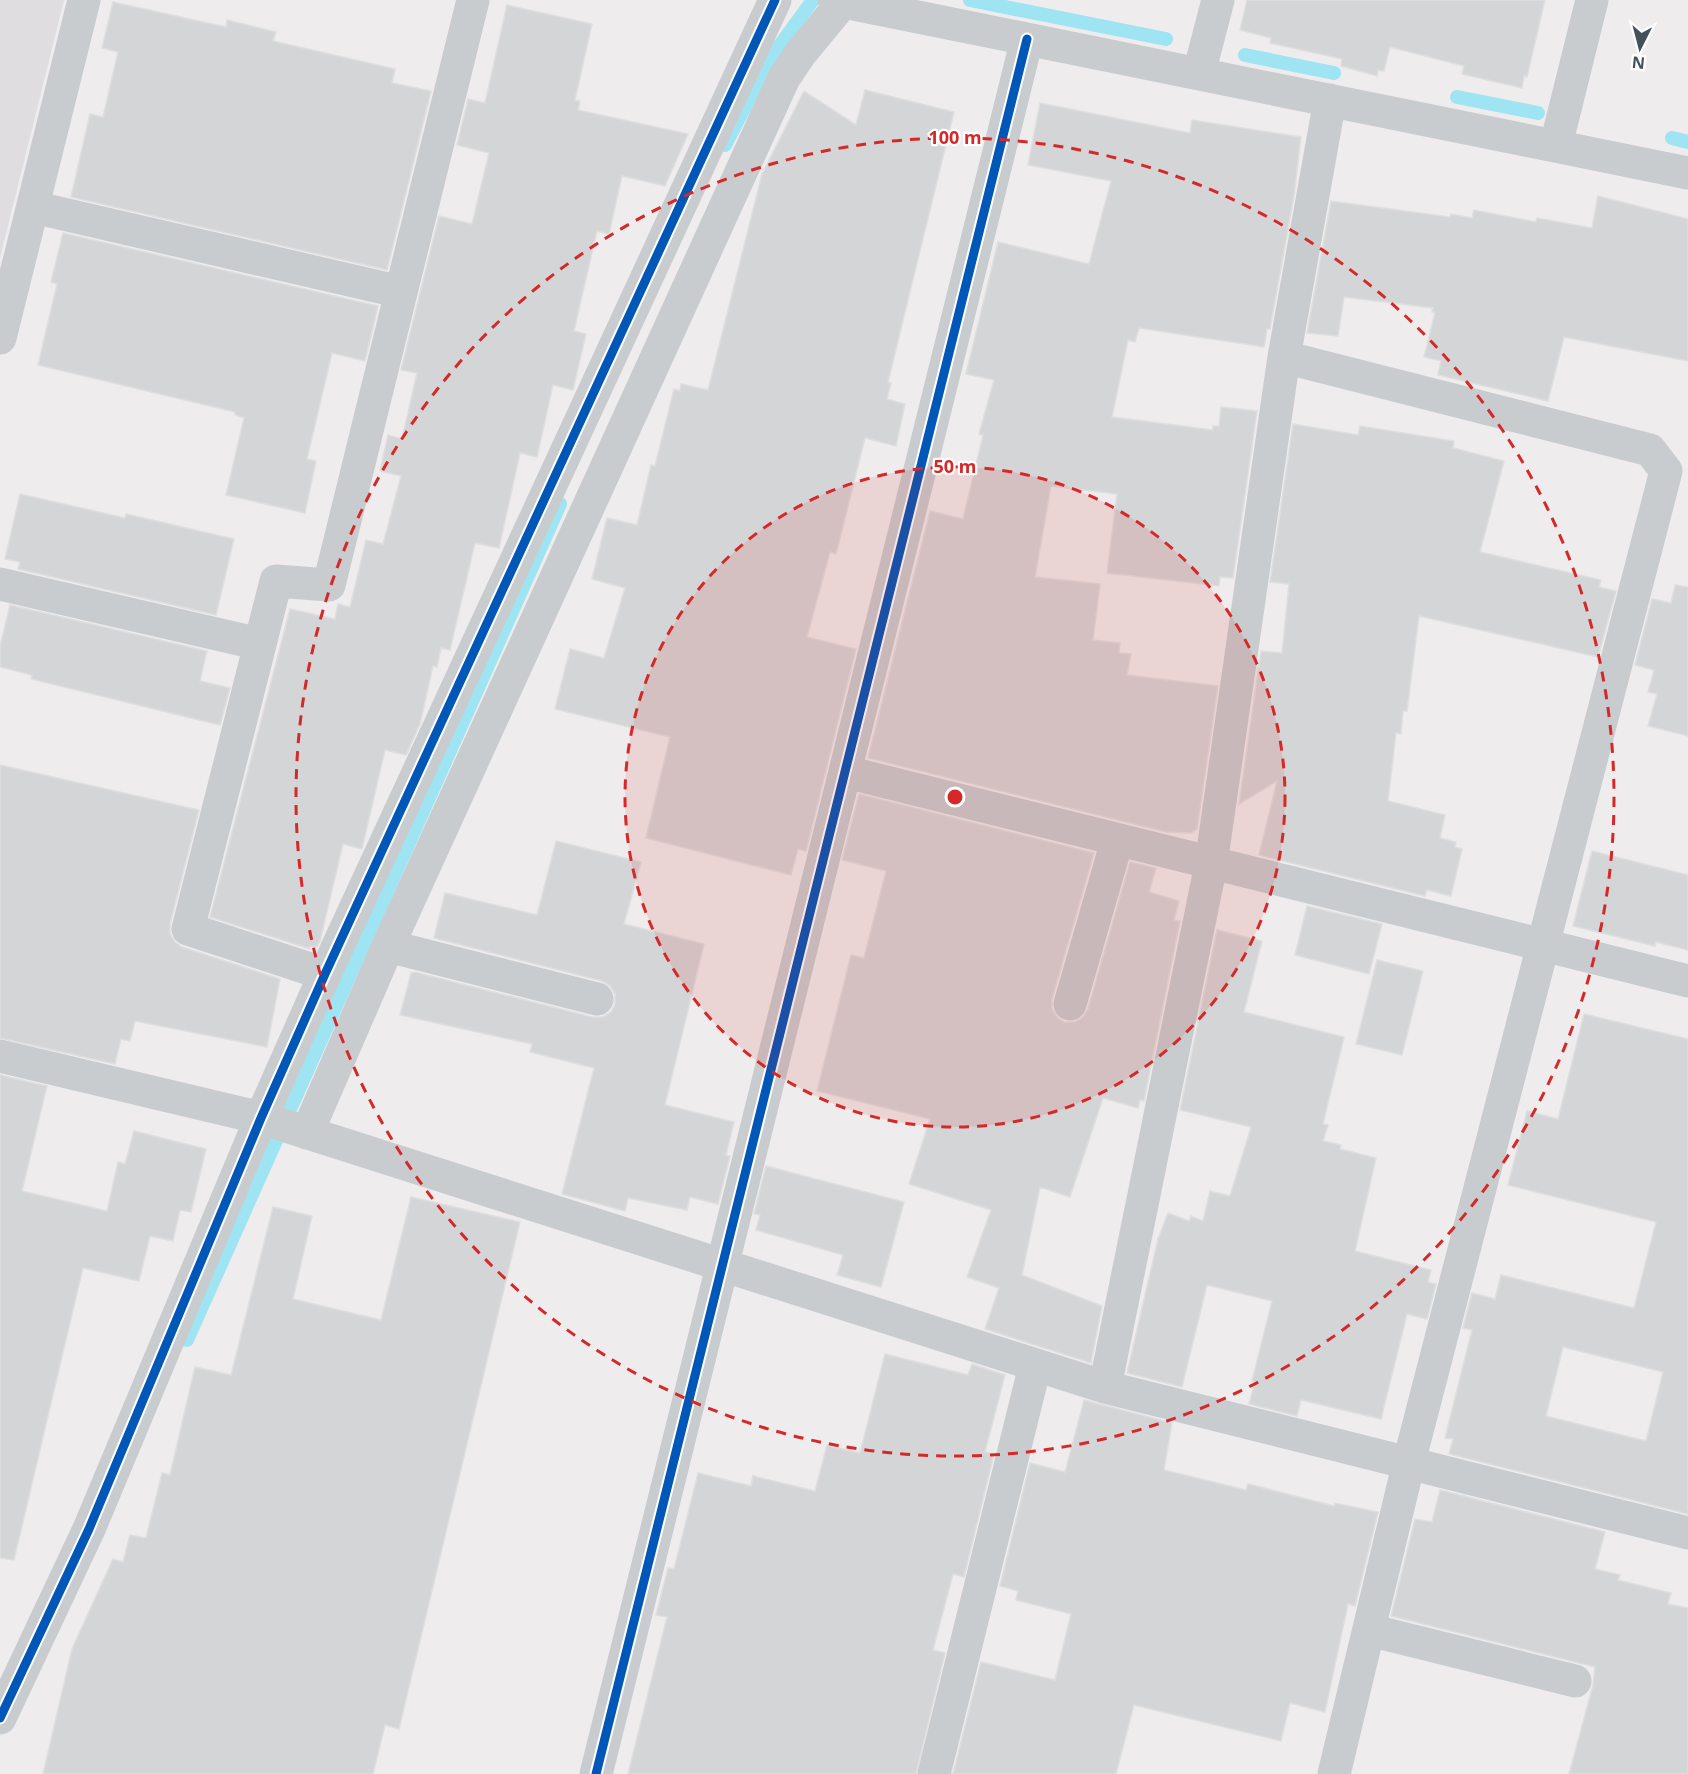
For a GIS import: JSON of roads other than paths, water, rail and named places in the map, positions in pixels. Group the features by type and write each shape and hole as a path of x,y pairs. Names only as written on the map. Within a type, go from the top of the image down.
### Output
{"street":[{"path":"0,338 84,0"},
{"path":"326,974 189,929 276,582 329,585 472,0"},
{"path":"0,1718 89,1529 261,1118 775,0"},
{"path":"1200,73 1218,0"},
{"path":"1556,145 1592,0"},
{"path":"307,1133 388,946 784,78 839,1 1688,172"},
{"path":"596,1774 1027,39"},
{"path":"1106,1387 1211,864 1284,357 1330,100"},
{"path":"33,207 401,292"},
{"path":"1284,357 1650,450 1666,471 1545,945 1409,1462 1334,1774"},
{"path":"0,584 260,644"},
{"path":"846,772 1688,981"},
{"path":"1070,1004 1117,841"},
{"path":"388,946 597,999"},
{"path":"0,1056 261,1118 1106,1387 1688,1533"},
{"path":"933,1774 1035,1366"},
{"path":"1369,1630 1575,1682"}],"waterway":[{"path":"725,145 770,59 813,0"},
{"path":"970,0 1166,39"},
{"path":"1245,55 1334,73"},
{"path":"1457,97 1538,113"},
{"path":"1672,138 1688,142"},
{"path":"187,1340 560,504"}]}
